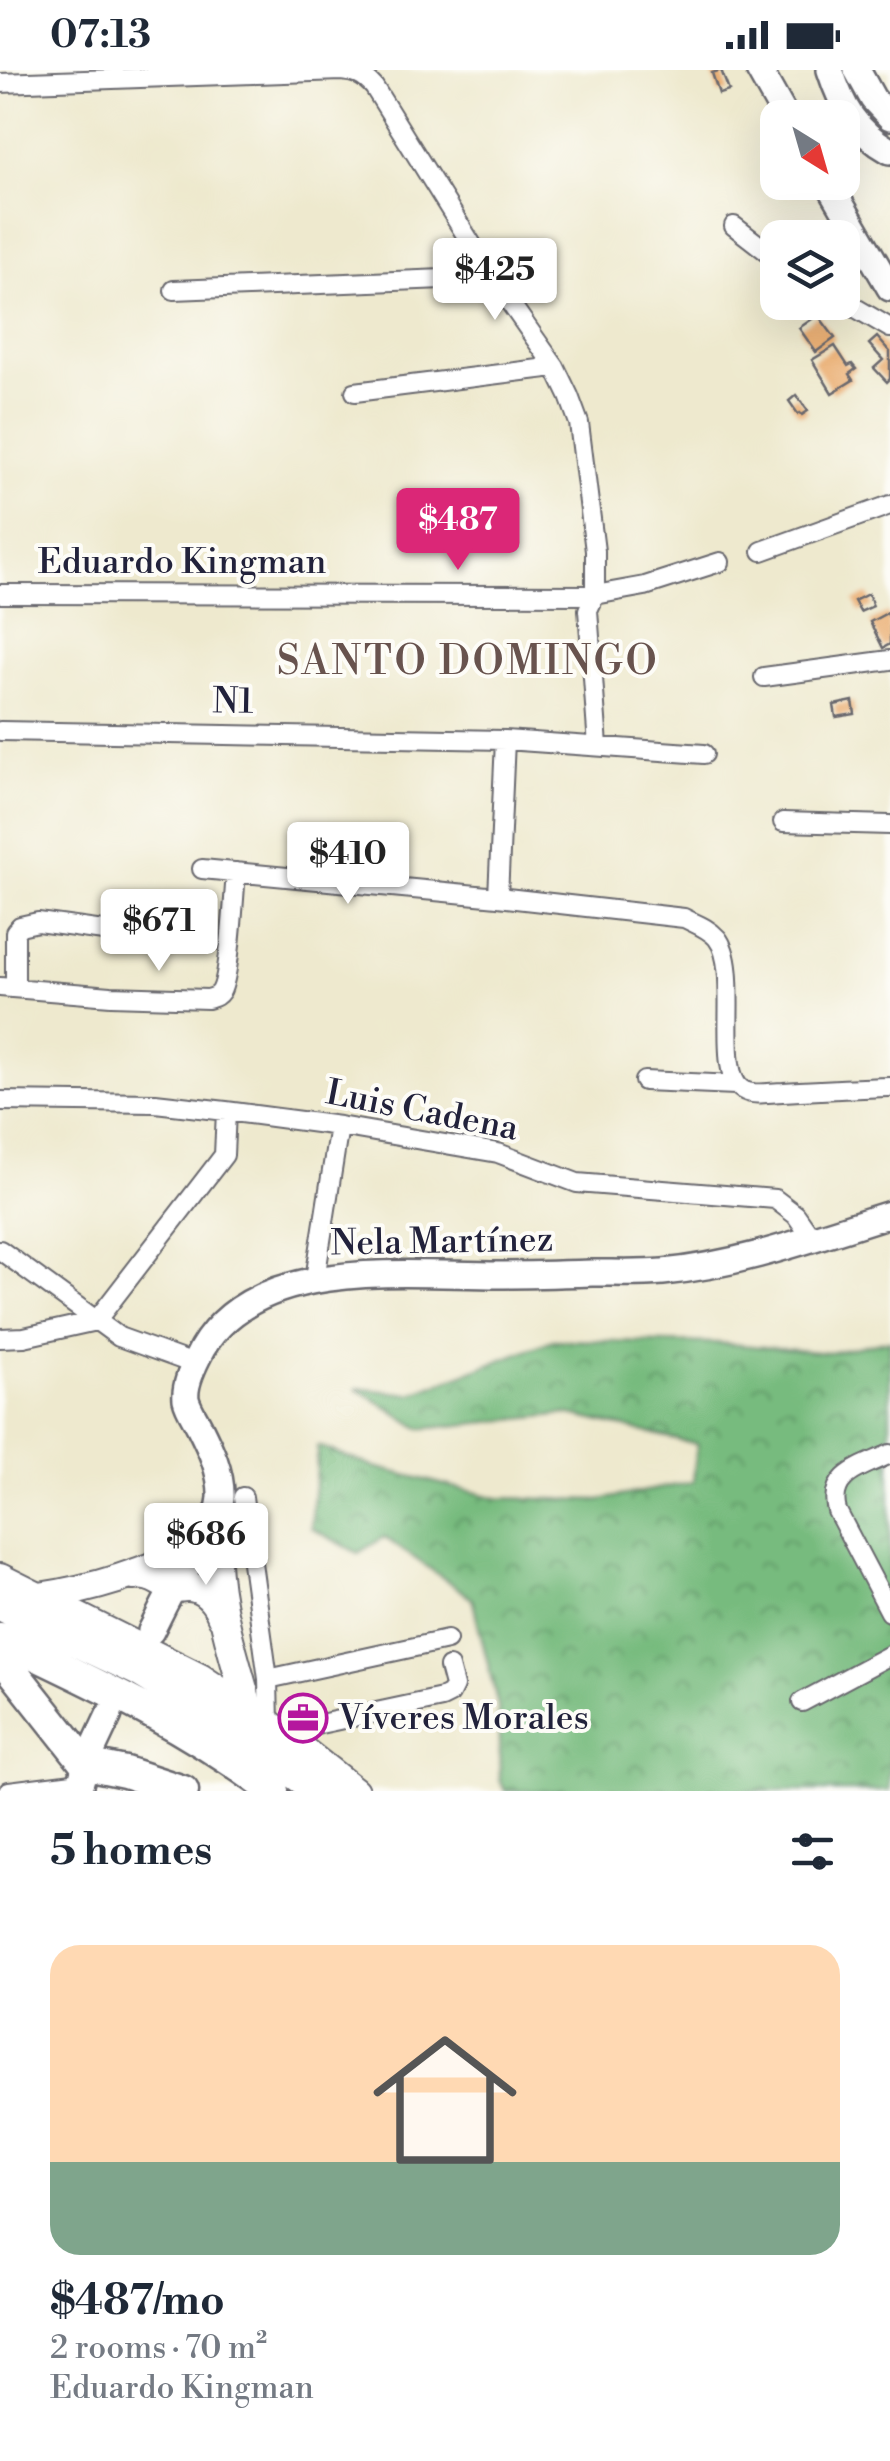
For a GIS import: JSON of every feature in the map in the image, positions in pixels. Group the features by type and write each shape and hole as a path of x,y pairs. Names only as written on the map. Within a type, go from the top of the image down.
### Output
{"highway":[{"path":"0,1604 140,1671 221,1720 319,1791"},
{"path":"0,1638 127,1698 206,1744 272,1791"},
{"path":"0,1655 82,1779 125,1772 183,1791"}],"main road":[{"path":"760,70 776,100"},
{"path":"830,70 846,111 860,129 890,150"},
{"path":"856,70 873,99 890,117"},
{"path":"839,200 890,288"},
{"name":"Nela Martínez","path":"194,1364 212,1334 234,1313 259,1298 316,1280 370,1273 661,1272 716,1264 890,1214"},
{"path":"194,1364 187,1401 216,1464 221,1488 215,1571 224,1623"},
{"path":"151,1631 216,1519"},
{"path":"39,1597 127,1577 200,1544"},
{"path":"127,1577 143,1575 173,1588 202,1592 218,1607 267,1723"},
{"path":"0,1578 200,1678 267,1723 354,1791"},
{"path":"82,1779 110,1716"}],"street":[{"path":"0,83 354,72 374,87 492,277 555,367 579,423 595,551 595,596 588,610 598,746"},
{"path":"734,226 760,246"},
{"path":"174,290 492,277"},
{"path":"860,310 890,328"},
{"path":"355,392 555,367"},
{"path":"762,550 890,505"},
{"name":"Eduardo Kingman","path":"0,594 595,596 645,586 720,562"},
{"path":"764,677 890,660"},
{"name":"N1","path":"0,730 505,740 704,754"},
{"path":"498,897 505,740"},
{"path":"783,822 890,825"},
{"path":"202,869 684,918 718,939 726,958 729,1064 736,1085 743,1091 890,1086"},
{"path":"111,932 38,922 20,926 14,932 8,987 112,996 208,1000 214,997 220,992 226,969 236,872"},
{"path":"644,1081 736,1085"},
{"name":"Luis Cadena","path":"0,1101 155,1102 338,1126 498,1153 577,1183 775,1199 796,1215 812,1238"},
{"path":"0,1338 24,1337 96,1321 224,1154 226,1111"},
{"path":"316,1280 338,1126"},
{"path":"0,1250 119,1337 194,1364"},
{"path":"890,1454 845,1476 834,1498 837,1511 890,1612"},
{"path":"243,1498 268,1679 267,1723 320,1724 442,1698 454,1686 449,1667"},
{"path":"268,1679 446,1640"},
{"path":"802,1702 890,1655"},
{"path":"8,1791 82,1779"}],"green space":[{"path":"553,1340 717,1343 829,1353 890,1340 890,1791 505,1791 500,1780 498,1706 472,1598 384,1537 358,1553 311,1528 318,1446 374,1467 497,1498 600,1500 693,1482 697,1444 567,1414 421,1429 356,1388 411,1394"}],"building":[{"path":"721,70 729,91 719,94 712,73"},
{"path":"811,320 822,320 835,338 816,352 799,328"},
{"path":"877,337 890,352 887,382 874,368 883,360 869,344"},
{"path":"835,346 848,366 852,364 856,369 849,374 853,380 832,393 812,360"},
{"path":"796,395 808,411 802,415 789,401"},
{"path":"868,594 873,606 860,612 854,601"},
{"path":"887,613 890,644 883,648 870,622"},
{"path":"853,701 855,714 836,717 834,705"}],"place":[{"name":"Víveres Morales","path":"303,1718"}],"district":[{"name":"SANTO DOMINGO","path":"468,662"}]}
